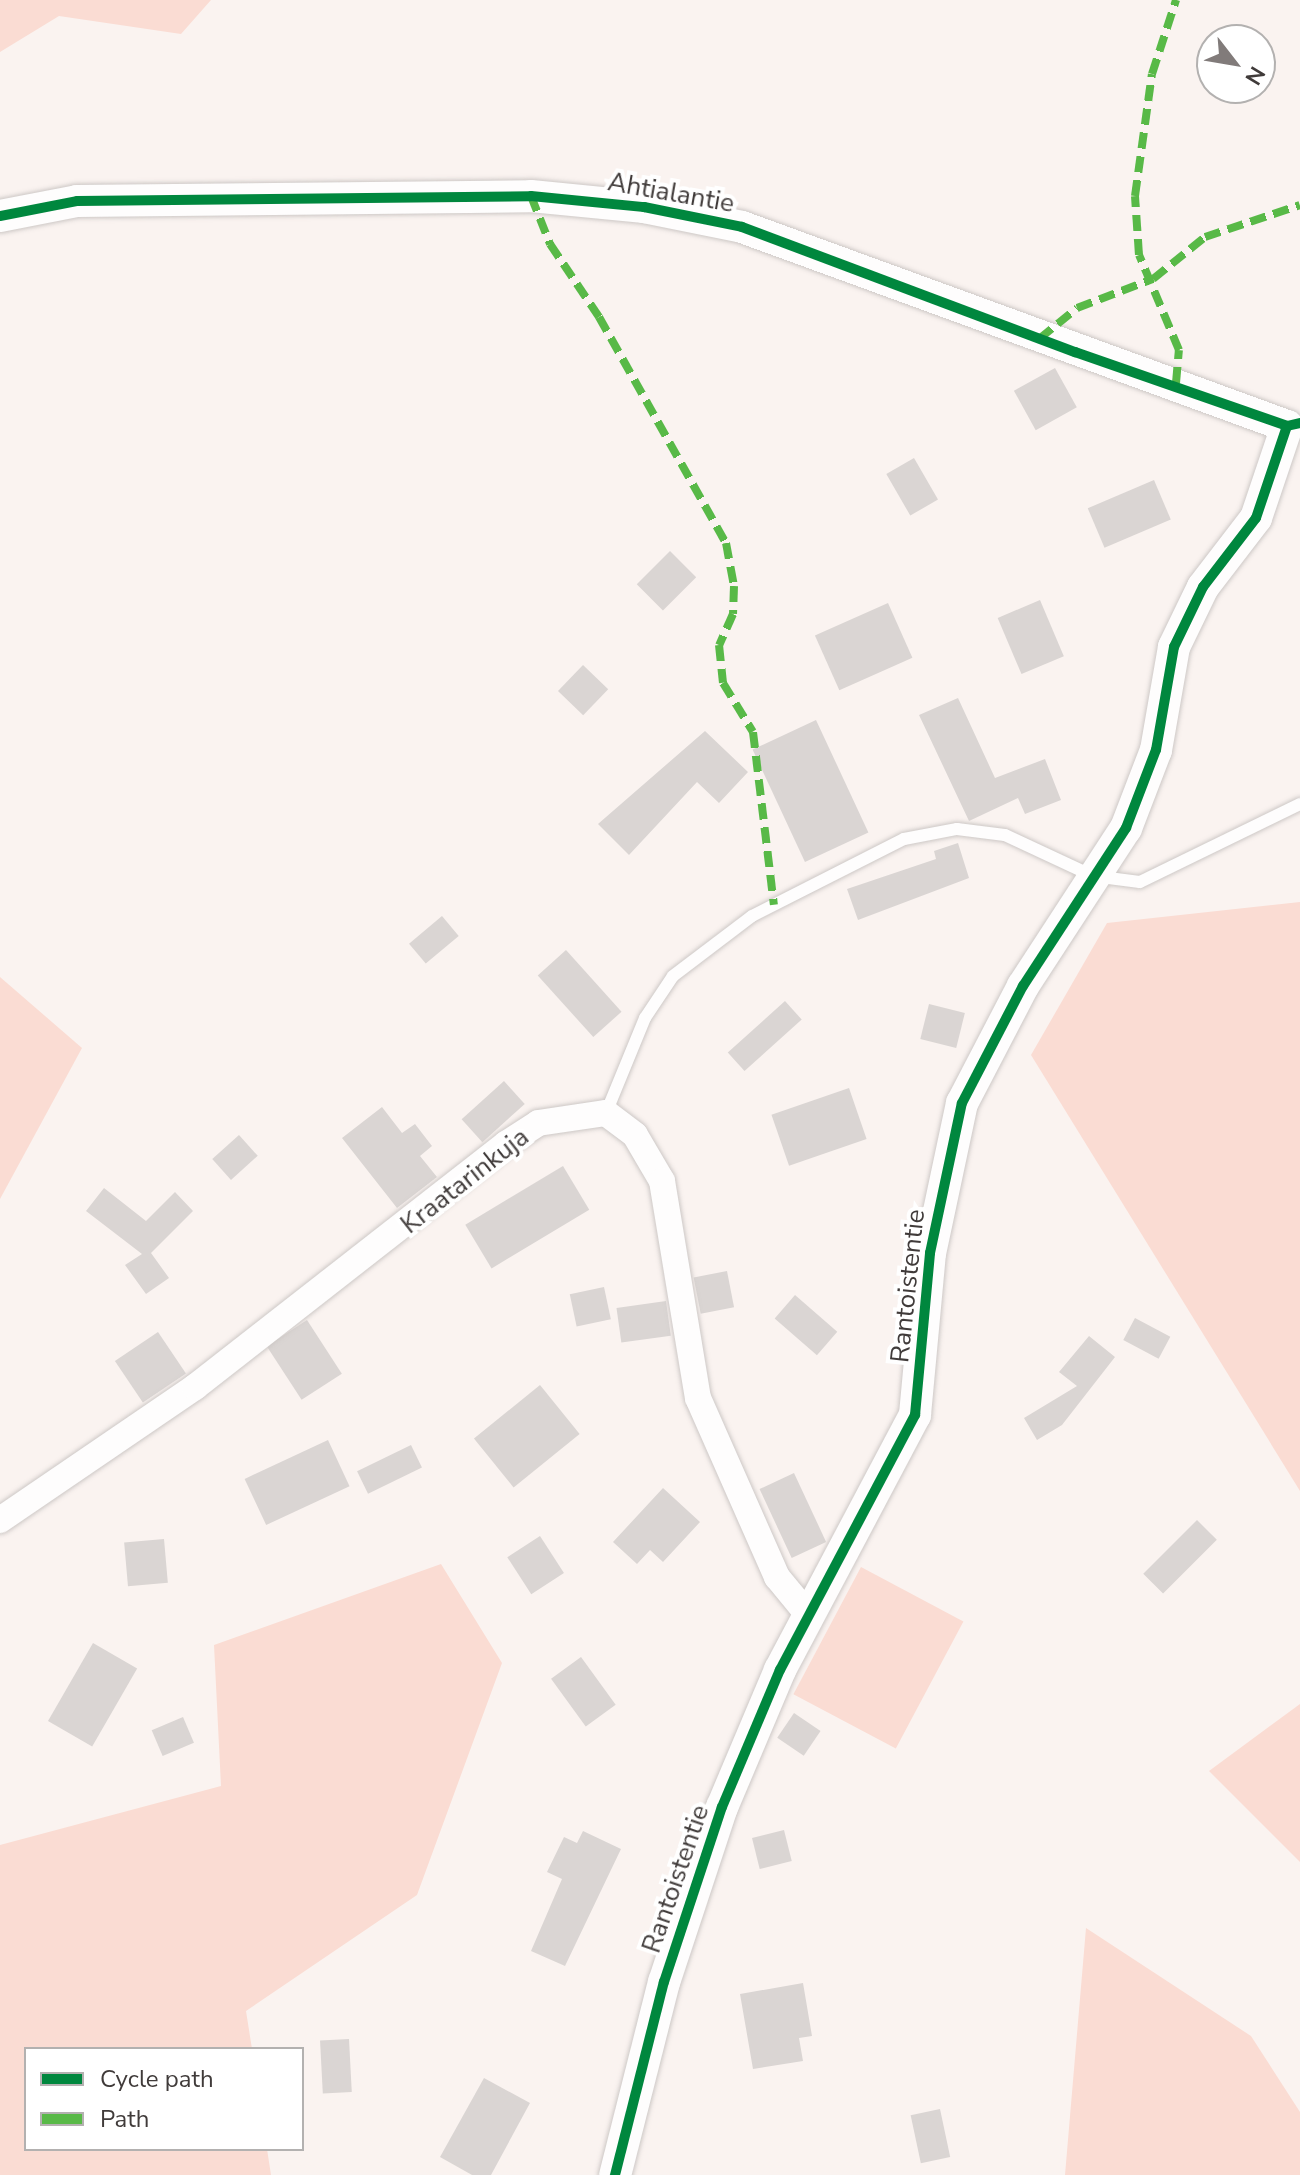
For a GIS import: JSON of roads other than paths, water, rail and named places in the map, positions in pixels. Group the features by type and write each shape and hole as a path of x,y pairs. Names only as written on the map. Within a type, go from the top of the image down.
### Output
{"street":[{"name":"Ahtialantie","path":"0,216 77,201 531,196 644,207 742,227 1293,425"},
{"name":"Rantoistentie","path":"615,2175 660,1995 722,1807 810,1617 915,1415 930,1253 962,1103 1023,986 1126,828 1148,777 1174,647 1203,587 1256,518 1293,425"},
{"name":"Kraatarinkuja","path":"0,1520 195,1387 506,1144 538,1123 606,1113"},
{"path":"606,1113 635,1135 662,1181 698,1398 777,1577 810,1617"}],"lane":[{"path":"606,1113 645,1018 673,976 752,916 904,839 957,829 1005,835 1093,876 1140,882 1300,804"}]}
